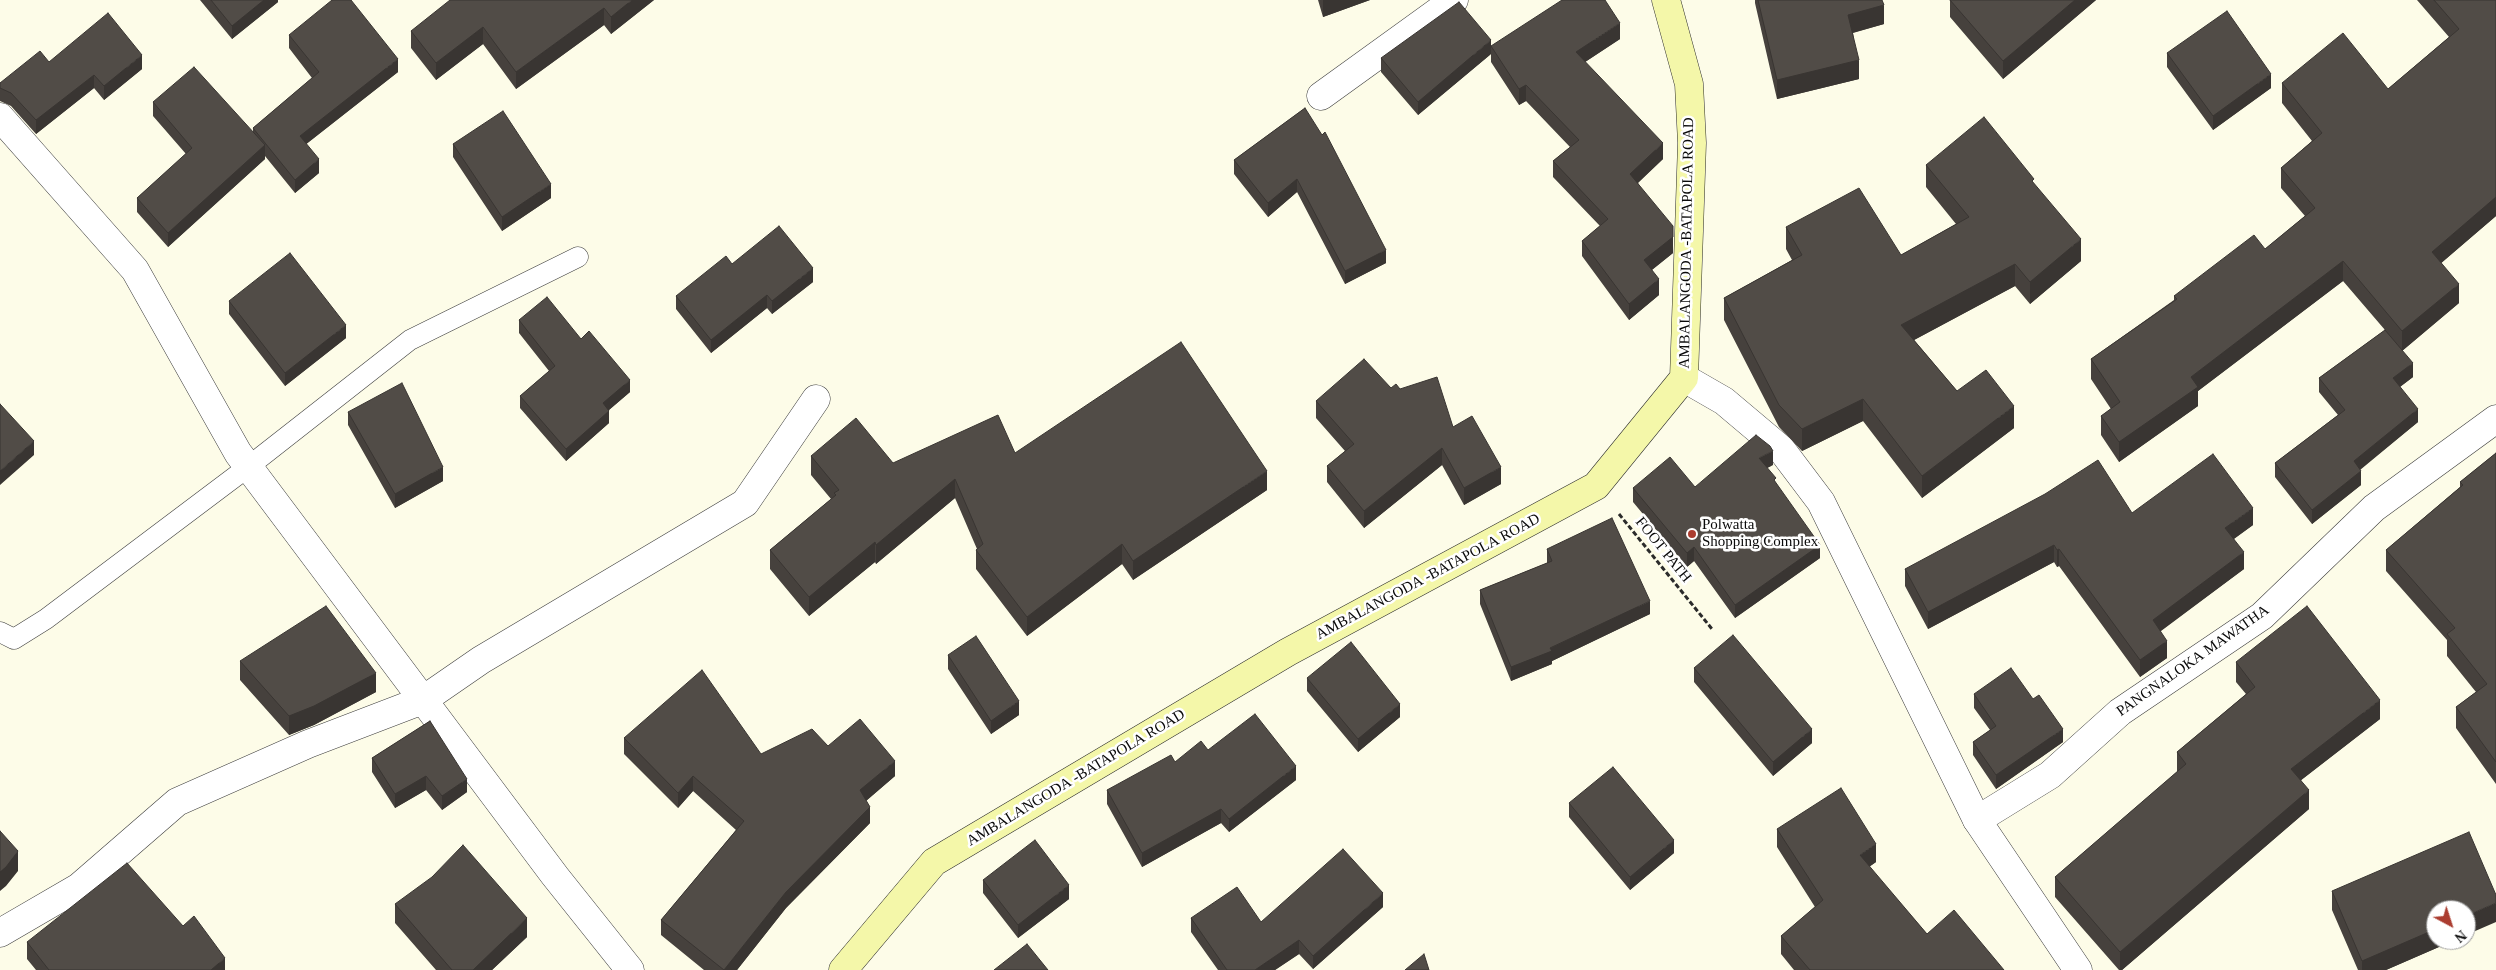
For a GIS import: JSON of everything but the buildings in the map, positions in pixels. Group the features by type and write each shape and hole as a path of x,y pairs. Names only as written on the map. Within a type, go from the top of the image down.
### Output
{"main road":[{"name":"AMBALANGODA -BATAPOLA ROAD","path":"843,970 934,862 1288,652 1596,486 1684,378 1692,143 1689,84 1666,0"}],"street":[{"path":"1321,96 1454,0"},
{"path":"0,118 135,270 248,467 555,876 630,970"},
{"path":"1684,378 1724,401 1780,449 1821,502 1977,820 2078,970"},
{"path":"0,933 79,887 177,802 308,744 423,700 481,660 745,503 816,399"},
{"name":"PANGNALOKA MAWATHA","path":"1977,820 2050,775 2120,712 2262,616 2374,508 2496,419"}],"lane":[{"path":"0,632 14,639 46,619 248,467 410,340 578,257"}],"path":[{"name":"FOOT PATH","path":"1596,486 1712,629"}],"place":[{"name":"Polwatta Shopping Complex","path":"1692,534"}]}
